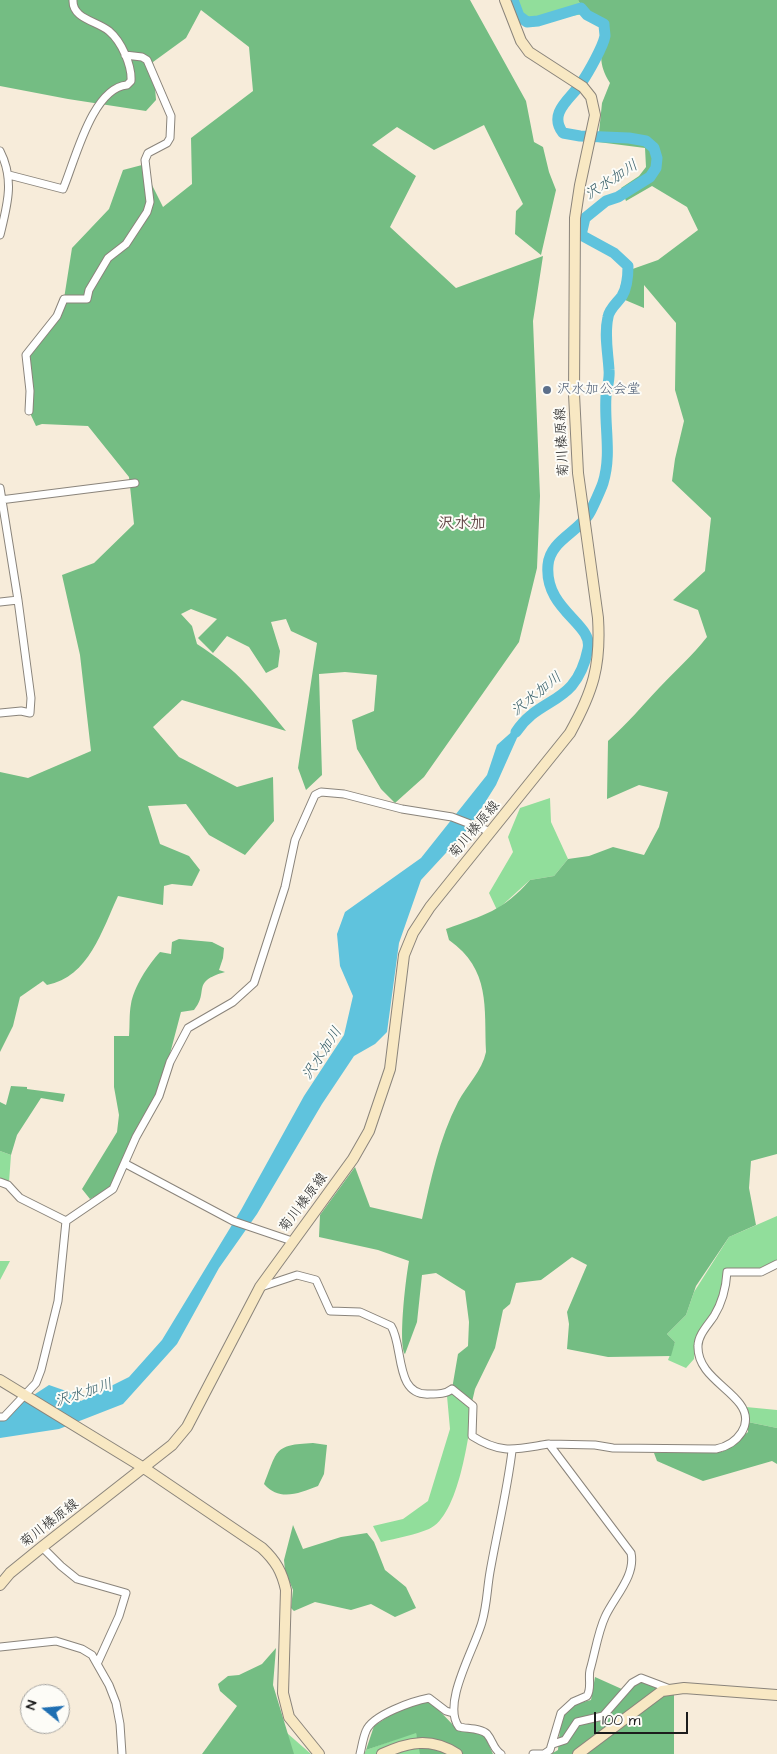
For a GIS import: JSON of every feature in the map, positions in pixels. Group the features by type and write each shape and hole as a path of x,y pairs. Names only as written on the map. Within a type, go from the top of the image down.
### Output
{"main road":[{"name":"菊川榛原線","path":"0,1584 42,1547 172,1445 187,1427 260,1287 353,1159 373,1123 390,1069 399,980 404,955 412,933 489,832 570,734 584,706 595,677 599,642 598,618 582,509 574,436 574,238 576,203 596,115 591,97 583,87 530,52 521,41 504,0"},
{"path":"0,1380 144,1468 262,1548 273,1558 282,1573 286,1590 283,1693 289,1717 319,1754"},
{"path":"578,1754 646,1700 662,1691 670,1689 777,1695"},
{"path":"382,1754 397,1747 421,1741 446,1746 457,1754"}],"street":[{"path":"9,174 63,188 93,114 113,90 118,86 127,86 131,81 125,55 109,31 78,14 72,7 73,0"},
{"path":"29,410 30,391 26,355 58,316 64,299 87,300 88,290 108,258 126,244 135,232 150,202 145,160 148,153 166,143 170,138 171,116 147,60 142,57 125,55"},
{"path":"0,151 9,174 7,208 0,235"},
{"path":"1,500 135,482"},
{"path":"0,488 31,698 30,713 0,713"},
{"path":"0,602 18,600"},
{"path":"66,1221 113,1189 126,1164 136,1137 159,1096 170,1062 188,1028 233,1002 254,983 285,887 295,840 315,795 321,792 344,794 402,810 452,818 489,832"},
{"path":"126,1164 233,1221 292,1241"},
{"path":"0,1182 8,1185 20,1198 66,1221"},
{"path":"0,1417 4,1417 36,1383 50,1336 60,1282 66,1221"},
{"path":"260,1287 297,1275 316,1280 330,1311 360,1312 391,1326 399,1345 403,1376 411,1388 426,1394 448,1393 452,1389 473,1406 472,1436 489,1446 512,1451 549,1444 595,1445 613,1448 716,1449 725,1447 736,1440 744,1426 743,1408 703,1364 699,1356 698,1342 718,1307 727,1272 761,1272 777,1264"},
{"path":"533,1754 544,1754 550,1750 562,1713 573,1702 587,1696 590,1691 590,1670 605,1618 620,1592 633,1562 631,1553 622,1538 549,1444"},
{"path":"501,1754 495,1750 487,1734 459,1727 453,1713 459,1681 482,1622 490,1572 509,1481 512,1451"},
{"path":"42,1547 60,1566 77,1579 126,1593 119,1616 98,1662"},
{"path":"0,1646 56,1641 82,1649 98,1662 116,1703 120,1724 122,1754"},
{"path":"552,1744 565,1740 577,1722 603,1716 632,1683 641,1678 670,1689"},
{"path":"360,1754 366,1729 371,1723 391,1711 429,1698 446,1711 453,1713"}],"green space":[{"path":"0,0 470,0 526,101 534,142 543,147 556,190 541,255 515,234 516,211 523,204 484,125 434,150 397,127 372,145 416,176 390,227 456,288 543,256 533,321 540,496 537,568 519,642 424,777 395,803 381,789 357,749 352,720 374,711 377,675 345,672 319,674 322,775 306,790 298,768 317,643 291,631 286,619 271,622 280,651 278,667 266,673 249,647 227,636 213,653 198,638 217,619 191,609 181,614 192,626 197,644 235,673 286,731 182,700 153,727 179,757 237,787 273,777 274,821 245,855 209,835 186,804 148,806 160,844 189,856 200,870 192,886 172,884 164,886 163,905 118,896 100,937 84,962 74,972 61,980 47,985 43,981 20,997 13,1026 0,1052 0,772 28,778 91,751 80,655 62,575 94,563 134,524 129,477 88,426 42,424 36,426 29,411 26,355 63,305 72,248 109,209 123,170 142,165 163,207 192,184 191,138 253,91 249,47 201,10 186,38 153,62 156,100 146,111 0,86"},
{"path":"515,0 578,0 586,14 536,20 523,16"},
{"path":"578,0 777,0 777,1154 751,1161 749,1188 756,1225 729,1237 696,1286 686,1315 667,1334 675,1342 671,1356 608,1357 567,1349 569,1324 567,1312 587,1265 572,1257 541,1280 516,1283 510,1304 503,1310 495,1348 475,1389 472,1402 452,1389 458,1354 468,1346 469,1322 465,1291 436,1273 422,1275 417,1322 405,1354 402,1324 409,1261 378,1250 319,1237 320,1215 355,1167 370,1207 422,1219 436,1159 451,1116 478,1072 486,1052 484,1005 479,977 463,952 449,940 446,929 492,911 511,899 530,880 554,876 568,859 589,856 613,847 644,855 659,827 668,792 639,785 607,799 608,741 707,637 698,610 673,600 705,571 711,518 672,481 684,421 675,390 676,323 644,285 644,308 618,297 624,272 658,260 698,230 687,207 652,186 626,201 621,188 639,176 646,167 645,148 598,142 602,103 610,83 603,70 601,58 606,31 586,14"},
{"path":"550,798 551,822 568,859 554,876 530,880 497,910 489,893 513,852 508,837 520,808"},
{"path":"179,939 212,942 224,948 219,970 225,972 208,979 204,983 201,997 194,1010 181,1012 162,1084 139,1125 115,1186 90,1199 82,1189 117,1132 119,1115 114,1087 114,1036 129,1036 131,1004 138,984 160,952 171,954 172,942"},
{"path":"11,1086 65,1094 63,1102 41,1098 17,1135 11,1155 0,1151 0,1102 6,1105"},
{"path":"0,1151 11,1155 9,1182 0,1179"},
{"path":"777,1216 777,1260 760,1268 728,1268 718,1302 695,1343 694,1359 686,1368 668,1360 675,1342 667,1334 686,1315 694,1292 729,1237"},
{"path":"0,1261 10,1261 0,1280"},
{"path":"452,1389 473,1406 461,1473 448,1508 439,1521 429,1529 381,1542 373,1526 403,1519 428,1501 450,1429 447,1396"},
{"path":"746,1407 777,1410 777,1428 748,1422"},
{"path":"748,1422 777,1428 777,1464 772,1461 703,1481 657,1461 654,1453 722,1452 748,1432"},
{"path":"313,1443 327,1445 324,1474 318,1486 297,1493 283,1494 270,1490 264,1484 279,1452 290,1445"},
{"path":"293,1525 303,1549 341,1537 367,1533 374,1542 385,1570 406,1587 416,1608 395,1617 371,1604 351,1610 315,1602 294,1611 291,1608 293,1590 285,1571 284,1560"},
{"path":"276,1648 273,1685 294,1754 202,1754 237,1706 220,1691 218,1684 228,1676 239,1675 262,1664"},
{"path":"595,1677 624,1690 641,1681 674,1693 674,1754 551,1754 558,1750 563,1716 572,1707 591,1700"},
{"path":"429,1700 456,1728 484,1734 493,1754 420,1754 416,1733 366,1750 374,1726 398,1710"},
{"path":"416,1732 421,1754 364,1754 366,1750"},
{"path":"287,1733 311,1754 293,1754"}],"water":[{"path":"525,720 496,785 469,828 421,880 399,943 387,1032 375,1044 354,1056 322,1104 257,1214 219,1268 177,1344 123,1404 59,1429 0,1438 0,1417 49,1385 69,1392 81,1401 129,1377 162,1340 241,1210 304,1096 344,1035 353,996 340,966 337,934 345,912 421,858 487,775 497,745"}],"waterway":[{"name":"沢水加川","path":"513,0 519,16 527,22 538,21 581,8 587,15 604,24 604,41 598,53 582,82 559,112 559,125 563,133 646,141 654,148 657,158 656,168 650,177 618,197 606,201 585,218 581,235 614,253 628,266 625,289 610,311 607,324 609,380 606,396 606,472 589,514 584,521 559,543 550,557 548,565 549,581 553,594 560,605 584,632 588,640 588,649 582,668 575,681 566,691 525,720 516,732"}],"place":[{"name":"沢水加公会堂","path":"547,390"}],"district":[{"name":"沢水加","path":"462,525"}]}
